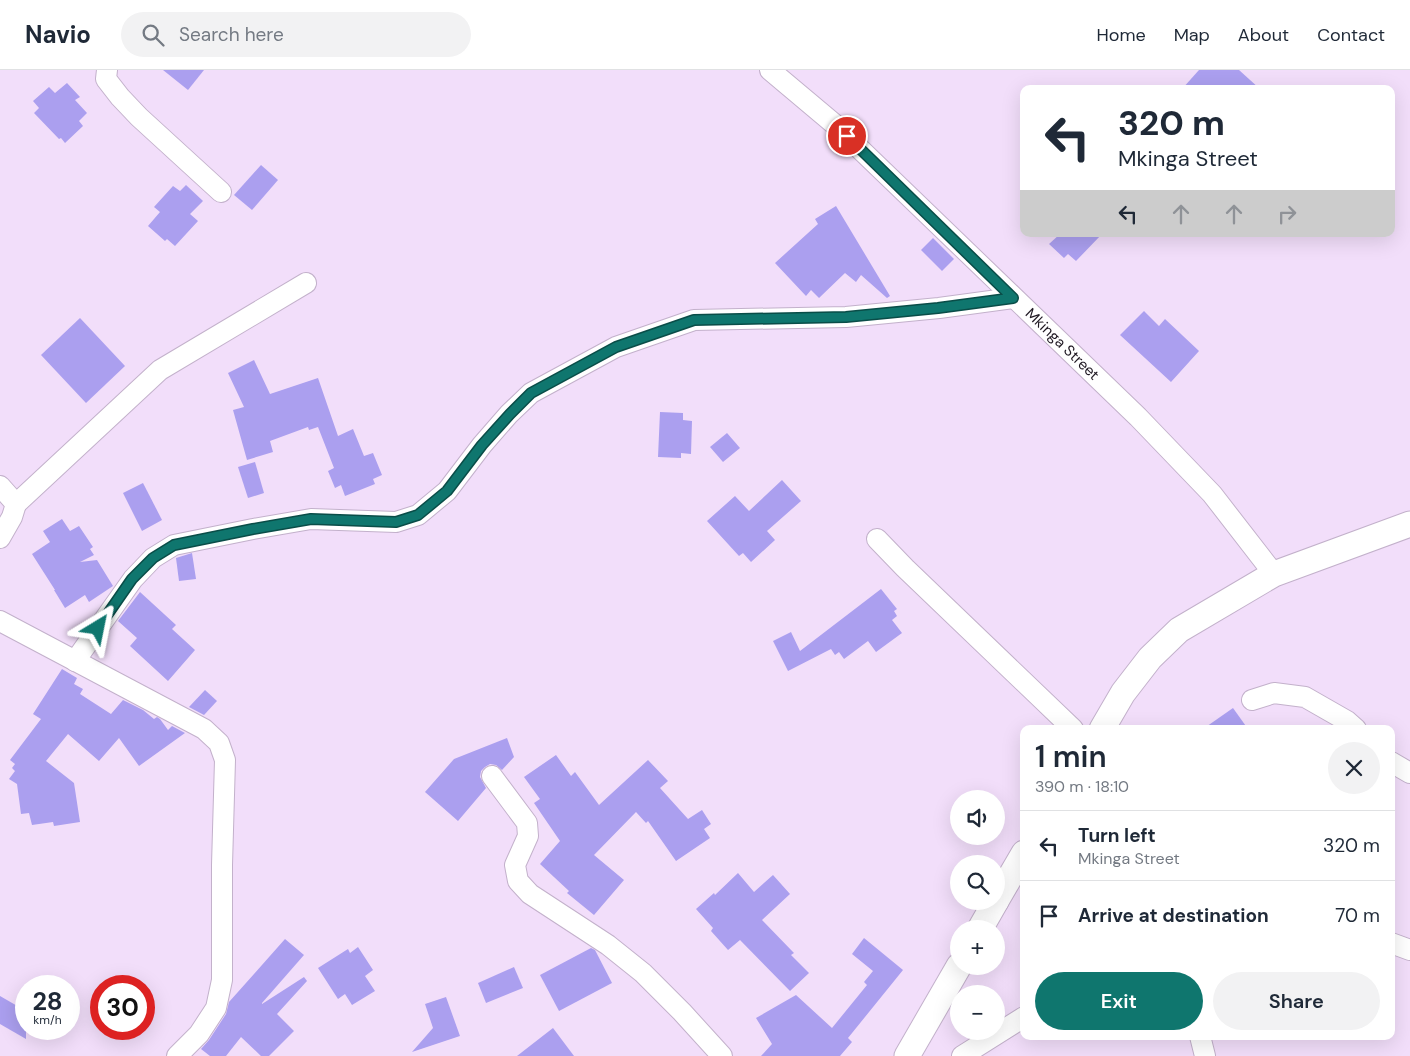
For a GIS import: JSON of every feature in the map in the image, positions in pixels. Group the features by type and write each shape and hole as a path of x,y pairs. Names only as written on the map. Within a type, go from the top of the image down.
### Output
{"street":[{"path":"106,70 106,78 120,97 139,117 221,192"},
{"name":"Mkinga Street","path":"770,70 834,123 1138,417 1212,494 1274,574"},
{"path":"0,538 12,517 16,504 160,370 306,283"},
{"path":"74,660 132,579 153,558 174,545 311,519 396,522 418,515 447,491 482,445 531,393 616,347 694,320 846,317 1013,298"},
{"path":"0,486 16,504"},
{"path":"1104,725 1123,693 1150,658 1179,630 1274,574 1409,525"},
{"path":"877,539 904,568 1069,725"},
{"path":"0,621 204,729 219,743 225,760 222,865 222,980 216,1008 199,1034 177,1056"},
{"path":"1252,700 1274,693 1305,697 1352,725"},
{"path":"1395,764 1410,773"},
{"path":"492,776 527,823 528,836 515,865 518,881 530,894 608,945 644,973 722,1056"},
{"path":"1005,886 1020,860"},
{"path":"1395,944 1410,950"},
{"path":"907,1056 954,975"},
{"path":"962,1056 1020,1020"},
{"path":"1201,1040 1205,1056"}],"building":[{"path":"163,70 204,70 188,90"},
{"path":"1199,70 1239,70 1256,85 1186,85"},
{"path":"67,83 80,97 75,100 87,113 79,121 83,126 65,143 34,113 39,108 33,101 49,87 55,93"},
{"path":"261,165 278,180 252,210 234,195"},
{"path":"186,185 203,201 190,214 198,221 175,246 167,239 165,241 148,226 160,212 154,207 173,186 180,191"},
{"path":"836,206 890,296 887,298 861,275 856,282 845,273 819,298 811,290 806,296 775,263 818,224 815,219"},
{"path":"1057,237 1099,237 1076,261 1068,254 1064,258 1049,244"},
{"path":"933,238 954,259 942,271 921,250"},
{"path":"1144,311 1159,326 1165,319 1199,351 1171,382 1120,335"},
{"path":"80,318 125,366 86,403 41,355"},
{"path":"254,360 270,394 318,378 338,436 353,429 364,456 373,453 382,475 373,479 375,484 345,496 341,485 335,488 328,471 334,468 318,427 309,430 308,427 270,441 273,452 247,460 233,410 244,407 228,373"},
{"path":"660,412 683,413 683,420 692,421 691,454 681,453 681,458 658,457"},
{"path":"727,433 740,448 723,462 710,447"},
{"path":"255,462 264,493 248,498 238,467"},
{"path":"782,480 801,501 767,531 775,540 751,562 743,553 739,556 707,521 735,496 749,511"},
{"path":"143,483 162,520 142,531 123,493"},
{"path":"62,519 70,531 79,526 93,547 90,549 94,555 80,562 97,560 113,586 89,602 85,595 65,608 32,554 50,542 43,531"},
{"path":"192,553 196,579 179,581 176,558"},
{"path":"881,589 897,609 894,611 897,616 892,620 902,633 876,652 868,641 844,659 839,652 835,655 831,649 788,671 773,641 791,632 800,651"},
{"path":"140,592 176,625 172,629 195,650 168,681 130,646 137,638 118,621"},
{"path":"62,669 77,678 74,684 83,689 80,694 111,714 123,700 143,710 154,719 157,717 160,719 168,730 172,726 185,733 139,766 119,738 99,761 68,734 46,761 74,783 80,822 54,826 53,822 32,825 29,813 21,814 17,784 9,779 15,771 12,768 15,764 10,760 41,719 33,714"},
{"path":"205,690 217,701 204,715 189,707"},
{"path":"1233,708 1245,725 1209,725"},
{"path":"507,738 514,757 502,770 496,765 490,764 481,771 480,777 486,788 458,821 425,792 454,759"},
{"path":"556,755 571,776 575,772 599,805 648,760 668,781 660,788 688,819 702,810 711,824 704,829 710,838 676,861 648,821 646,823 636,812 594,855 624,880 594,915 567,893 569,891 540,864 560,841 534,803 540,799 524,777"},
{"path":"738,873 754,892 773,875 790,894 762,920 794,953 791,955 809,973 790,991 740,940 728,950 711,931 713,928 696,909 714,893 715,895"},
{"path":"864,938 903,970 848,1038 852,1042 840,1056 761,1056 772,1044 756,1018 796,995 832,1028 867,985 864,982 873,971 852,954"},
{"path":"285,939 304,955 262,1004 304,977 307,981 277,1014 294,1031 269,1056 261,1056 241,1037 226,1056 210,1056 201,1049 226,1014 229,1002"},
{"path":"358,947 373,970 365,976 375,991 352,1005 345,994 338,999 318,968 348,949 350,953"},
{"path":"591,948 595,950 612,983 559,1011 540,975"},
{"path":"514,967 523,988 486,1003 478,983"},
{"path":"0,996 15,1005 15,1033 0,1024"},
{"path":"446,997 460,1036 412,1052 433,1028 425,1004"},
{"path":"553,1028 574,1056 517,1056"}],"route":[{"path":"98,628 132,579 153,558 174,545 311,519 396,522 418,515 447,491 482,445 531,393 616,347 694,320 846,317 1013,298 847,136"}]}
